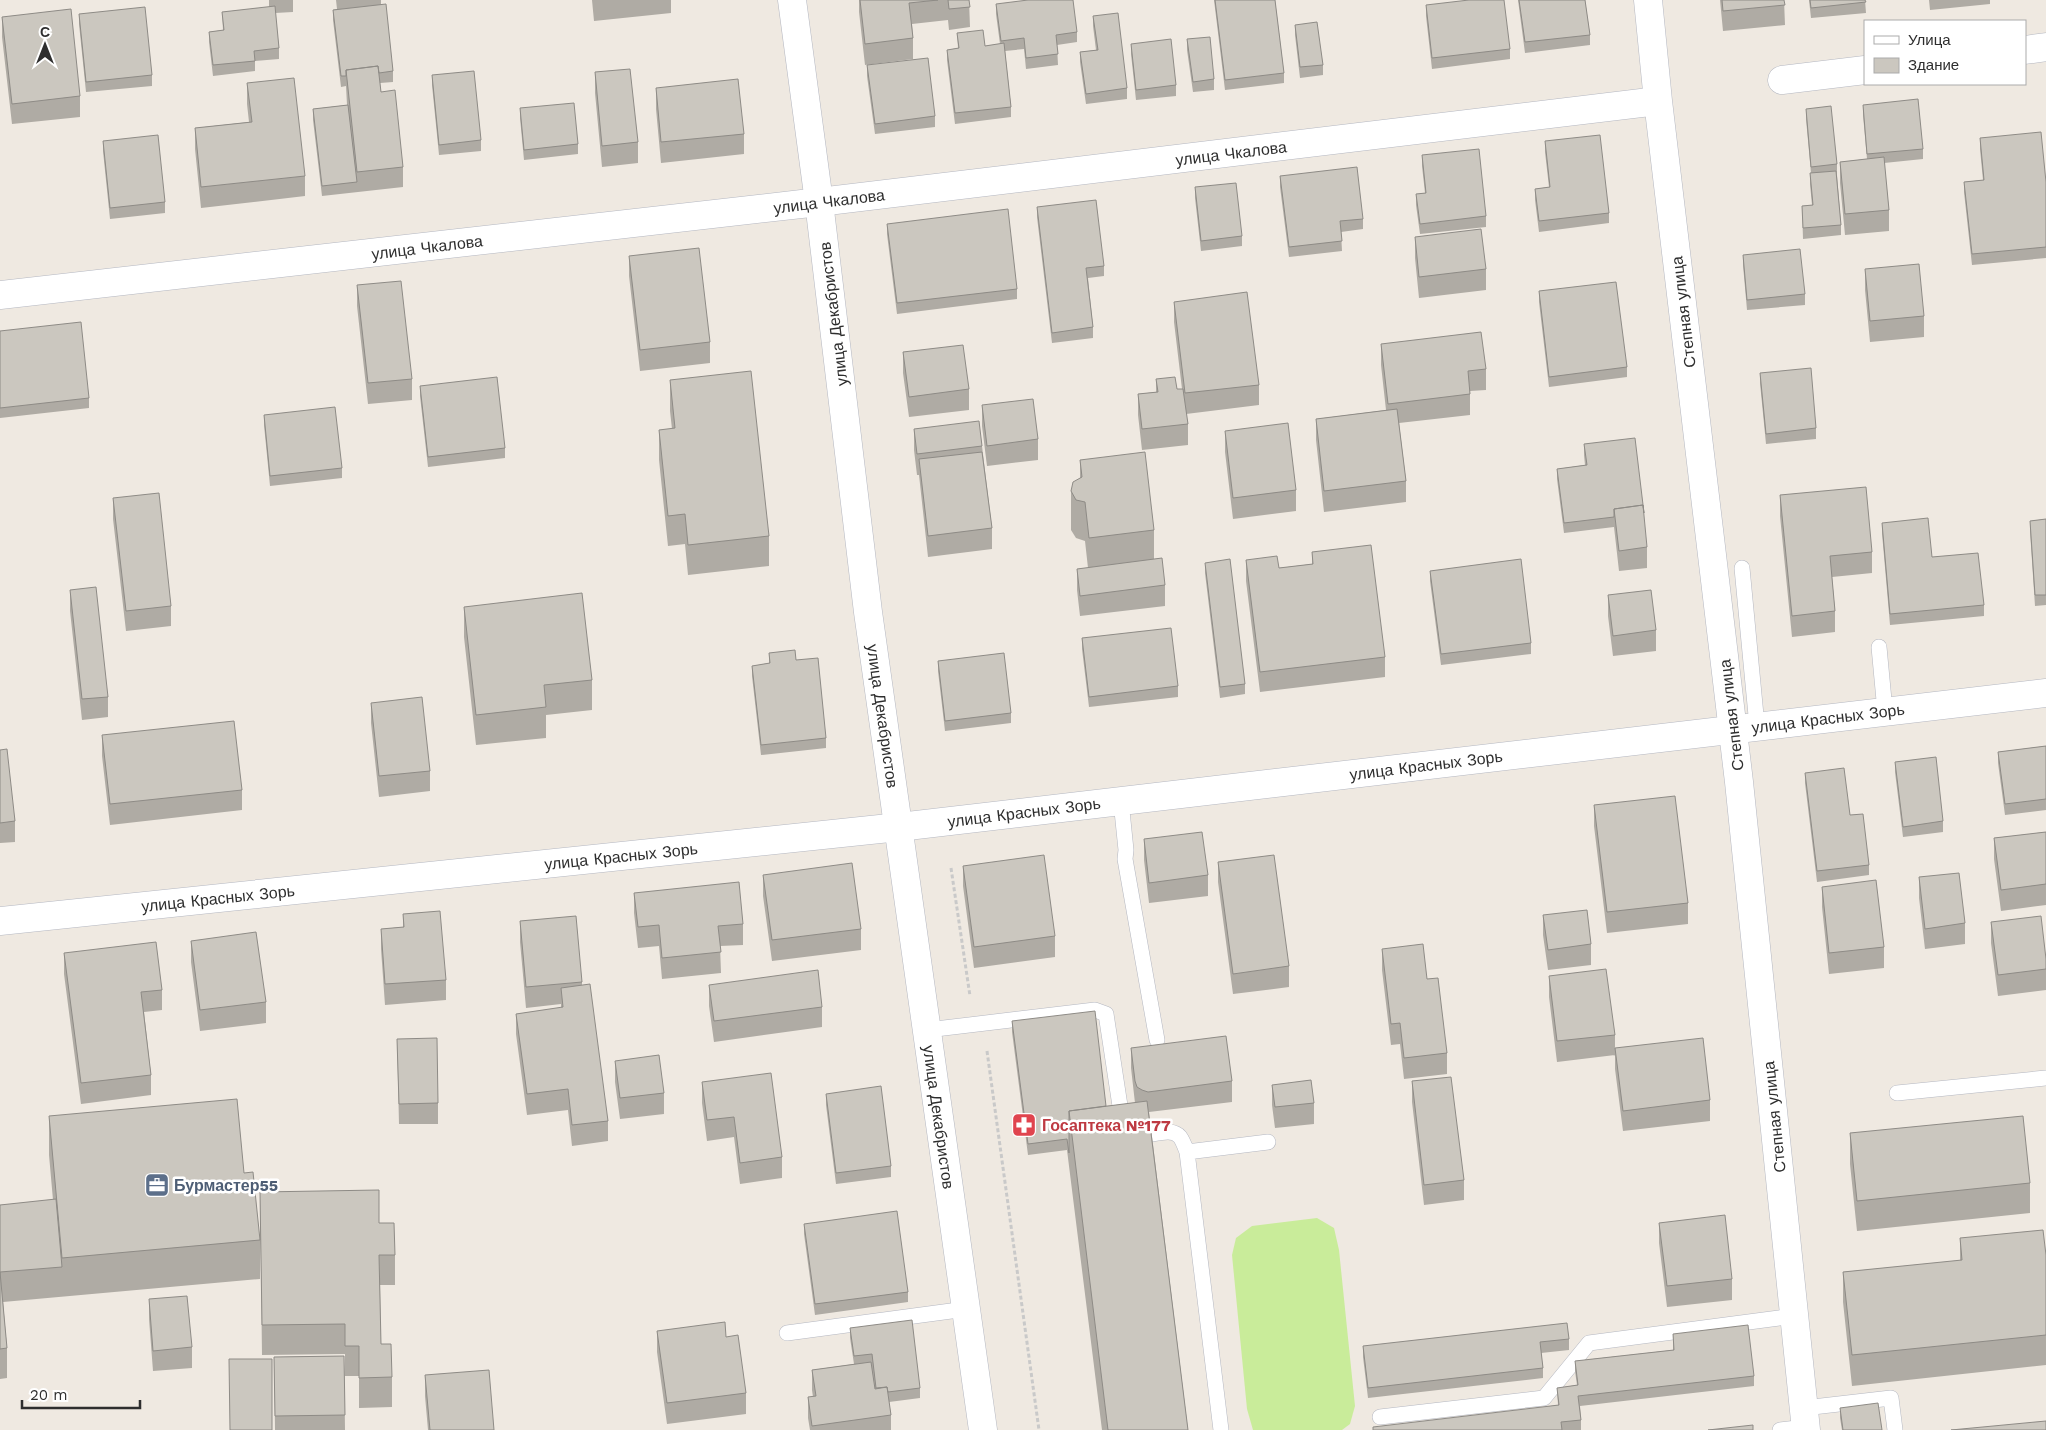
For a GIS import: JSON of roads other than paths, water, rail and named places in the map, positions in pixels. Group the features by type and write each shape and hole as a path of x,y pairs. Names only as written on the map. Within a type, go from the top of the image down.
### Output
{"street":[{"name":"улица Декабристов","path":"792,0 819,202 867,603 982,1430"},
{"name":"Степная улица","path":"1648,0 1658,101 1745,728 1794,1316 1799,1424"},
{"path":"2026,50 2046,48"},
{"path":"1782,80 1864,70"},
{"name":"улица Чкалова","path":"0,295 819,202 1658,101"},
{"name":"улица Красных Зорь","path":"0,921 899,827 2046,693"}],"lane":[{"path":"1742,568 1745,728"},
{"path":"1879,646 1885,711"},
{"path":"1121,800 1126,850 1125,860 1157,1040"},
{"path":"927,1030 1095,1010 1106,1014 1124,1132 1129,1136 1135,1137 1170,1132 1176,1133 1180,1137 1186,1152 1221,1430"},
{"path":"1896,1093 2046,1078"},
{"path":"1186,1152 1268,1142"},
{"path":"787,1332 966,1309"},
{"path":"1380,1417 1544,1398 1589,1343 1794,1316"},
{"path":"1799,1424 1891,1398 1895,1430"}],"place":[{"name":"Госаптека №177","path":"1024,1125"},
{"name":"Бурмастер55","path":"157,1185"}]}
